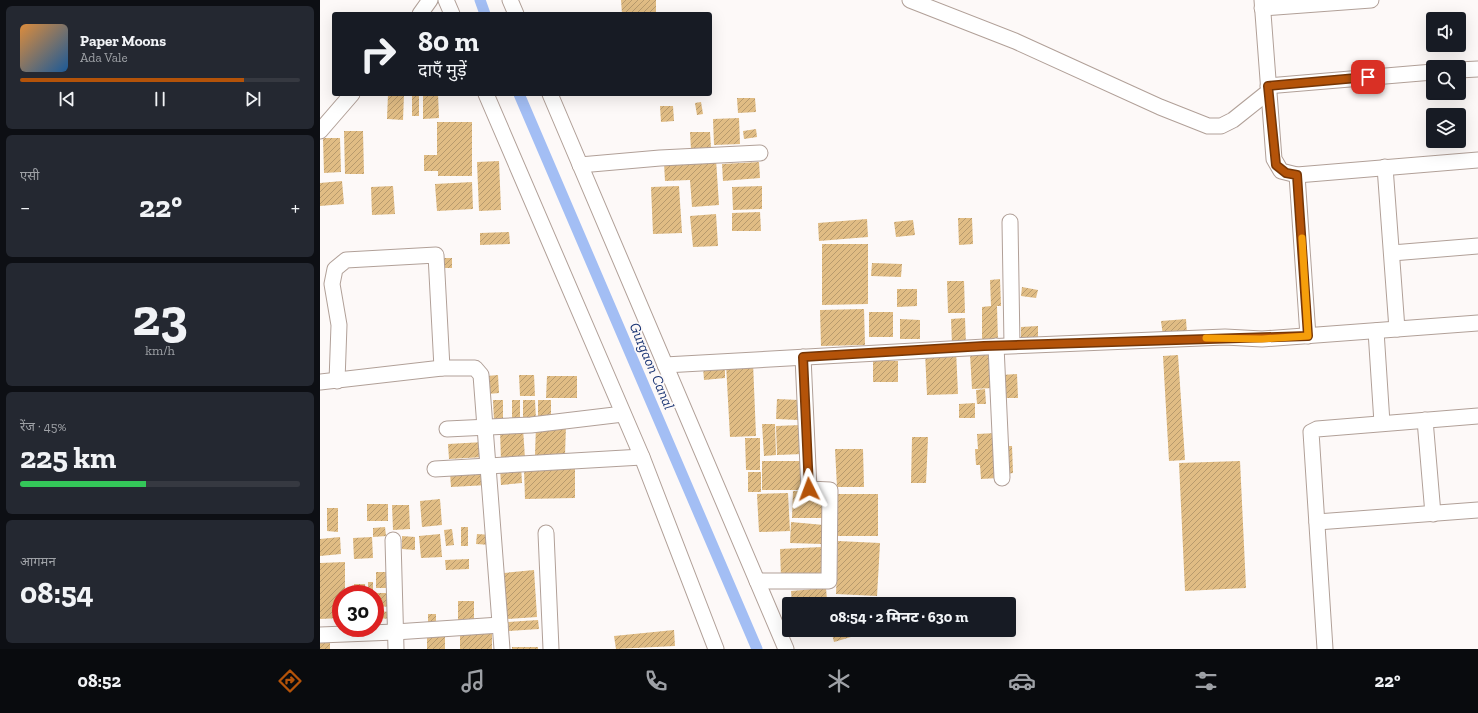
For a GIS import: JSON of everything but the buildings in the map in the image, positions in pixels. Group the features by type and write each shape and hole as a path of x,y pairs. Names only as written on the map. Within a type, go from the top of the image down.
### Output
{"street":[{"path":"446,0 451,12"},
{"path":"510,0 515,12"},
{"path":"910,0 1015,41 1160,107 1208,126 1221,126 1232,120 1268,89 1426,73"},
{"path":"1371,0 1262,4 1268,89 1276,165 1286,173 1297,175 1478,160"},
{"path":"1466,70 1478,69"},
{"path":"320,131 350,96"},
{"path":"487,96 642,457 716,649"},
{"path":"551,96 786,649"},
{"path":"580,165 660,158 760,153"},
{"path":"1385,167 1397,329"},
{"path":"1297,175 1308,336"},
{"path":"1010,222 1012,345"},
{"path":"1392,253 1478,246"},
{"path":"337,381 339,325 332,284 335,269 346,260 436,255 442,368"},
{"path":"665,365 1012,345 1217,338 1262,339 1478,323"},
{"path":"1376,331 1382,423"},
{"path":"996,346 1002,478"},
{"path":"757,581 829,581 830,490 809,489 803,357"},
{"path":"320,382 442,368 475,368 481,375 502,649"},
{"path":"447,429 531,425 623,414"},
{"path":"1325,649 1312,432 1317,429 1478,416"},
{"path":"1425,420 1433,514"},
{"path":"435,470 642,457"},
{"path":"1317,522 1478,510"},
{"path":"546,533 551,649"},
{"path":"393,540 396,649"},
{"path":"320,635 395,632 500,624"}],"waterway":[{"name":"Gurgaon Canal","path":"480,0 484,12"},
{"name":"Gurgaon Canal","path":"520,96 757,649"}],"slow traffic":[{"path":"1206,338 1236,337 1262,339 1308,336 1302,238"}],"route":[{"path":"809,489 803,357 984,346 1225,337 1262,339 1308,336 1297,175 1282,171 1278,168 1274,159 1268,86 1368,77"}]}
